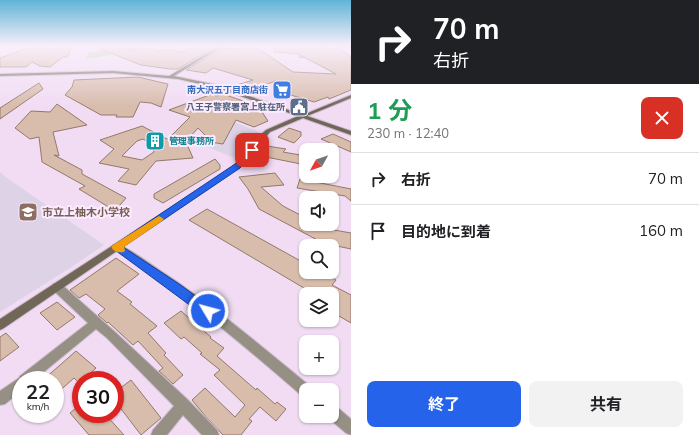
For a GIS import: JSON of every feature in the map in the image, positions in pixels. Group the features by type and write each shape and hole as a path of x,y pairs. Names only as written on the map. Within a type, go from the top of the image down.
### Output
{"street":[{"path":"170,77 187,66"},
{"path":"0,74 130,72 170,77 210,85 351,133"},
{"path":"0,325 238,166 246,159 259,139 268,131 351,96"},
{"path":"116,247 175,287 228,327 299,385"},
{"path":"57,288 111,335 212,435"},
{"path":"35,371 96,323"},
{"path":"0,399 12,389"},
{"path":"158,435 183,405"},
{"path":"339,418 351,428"}],"shaded area":[{"path":"219,116 259,132 237,159 195,142"},
{"name":"市立上柚木小学校","path":"0,172 104,245 0,312"}],"building":[{"path":"0,66 27,66 26,67"},
{"path":"150,66 182,66 178,69"},
{"path":"192,66 285,66 293,72 336,74 321,66 351,66 351,90 329,99 328,97 314,102 284,93 276,81 250,90 237,85 253,80 213,68 206,73 186,70"},
{"path":"138,77 168,84 161,107 151,103 140,102 133,117 116,117 117,115 101,115 65,95 72,87 74,80"},
{"path":"39,83 43,89 0,119 0,108"},
{"path":"212,94 216,96 223,94 258,106 268,121 254,127 236,120 223,144 210,142 198,128 189,138 172,135 190,117 169,110"},
{"path":"57,104 87,125 53,132 59,156 54,155 82,170 82,174 126,198 115,211 79,189 85,186 42,162 39,137 30,139 15,128 31,111 50,112"},
{"path":"142,126 167,139 171,135 186,142 193,158 156,161 136,185 118,181 129,169 99,163 114,149 100,140","holes":["143,139 151,143 154,152 142,160 122,156 137,141"]},
{"path":"289,128 301,132 301,136 294,143 278,137"},
{"path":"333,134 351,142 351,152 339,147 339,143 330,143 321,139"},
{"path":"267,146 286,149 283,152 299,155 299,164 261,156"},
{"path":"215,159 220,165 220,169 163,203 154,198 154,194"},
{"path":"275,173 284,185 261,187 283,206 299,214 299,230 259,209 248,189 239,177"},
{"path":"299,182 320,183 351,189 351,201 345,196 339,195 339,191 315,191 297,188"},
{"path":"207,209 299,260 299,279 334,279 336,280 332,285 336,287 302,287 189,220"},
{"path":"300,231 339,231 351,233 351,249 339,246 339,239 315,239"},
{"path":"116,258 139,274 117,291 132,302 130,304 157,326 148,333 166,353 164,355 183,375 173,384 159,371 163,368 138,341 133,345 98,315 105,309 86,294 79,298 70,290"},
{"path":"339,289 351,295 351,323 339,316"},
{"path":"57,302 75,317 57,330 40,313"},
{"path":"181,311 211,337 210,338 224,348 217,356 256,390 257,388 275,404 277,402 286,409 276,421 260,407 249,419 252,421 241,435 223,435 206,417 192,400 205,388 235,417 245,405 214,375 220,370 200,354 202,353 184,337 181,339 164,323"},
{"path":"6,333 19,347 0,361 0,337"},
{"path":"76,351 96,368 93,371 72,371 72,380 64,387 64,371 53,371"},
{"path":"131,380 161,418 141,435 124,413 124,385"},
{"path":"79,423 113,423 124,435 89,435"}],"slow traffic":[{"path":"120,250 116,247 159,219"}],"place":[{"name":"南大沢五丁目商店街","path":"282,90"},
{"name":"八王子警察署宮上駐在所","path":"299,107"},
{"name":"管理事務所","path":"155,141"},
{"name":"市立上柚木小学校","path":"28,212"}],"route":[{"path":"208,311 116,247 238,166 246,159 252,150"}]}
